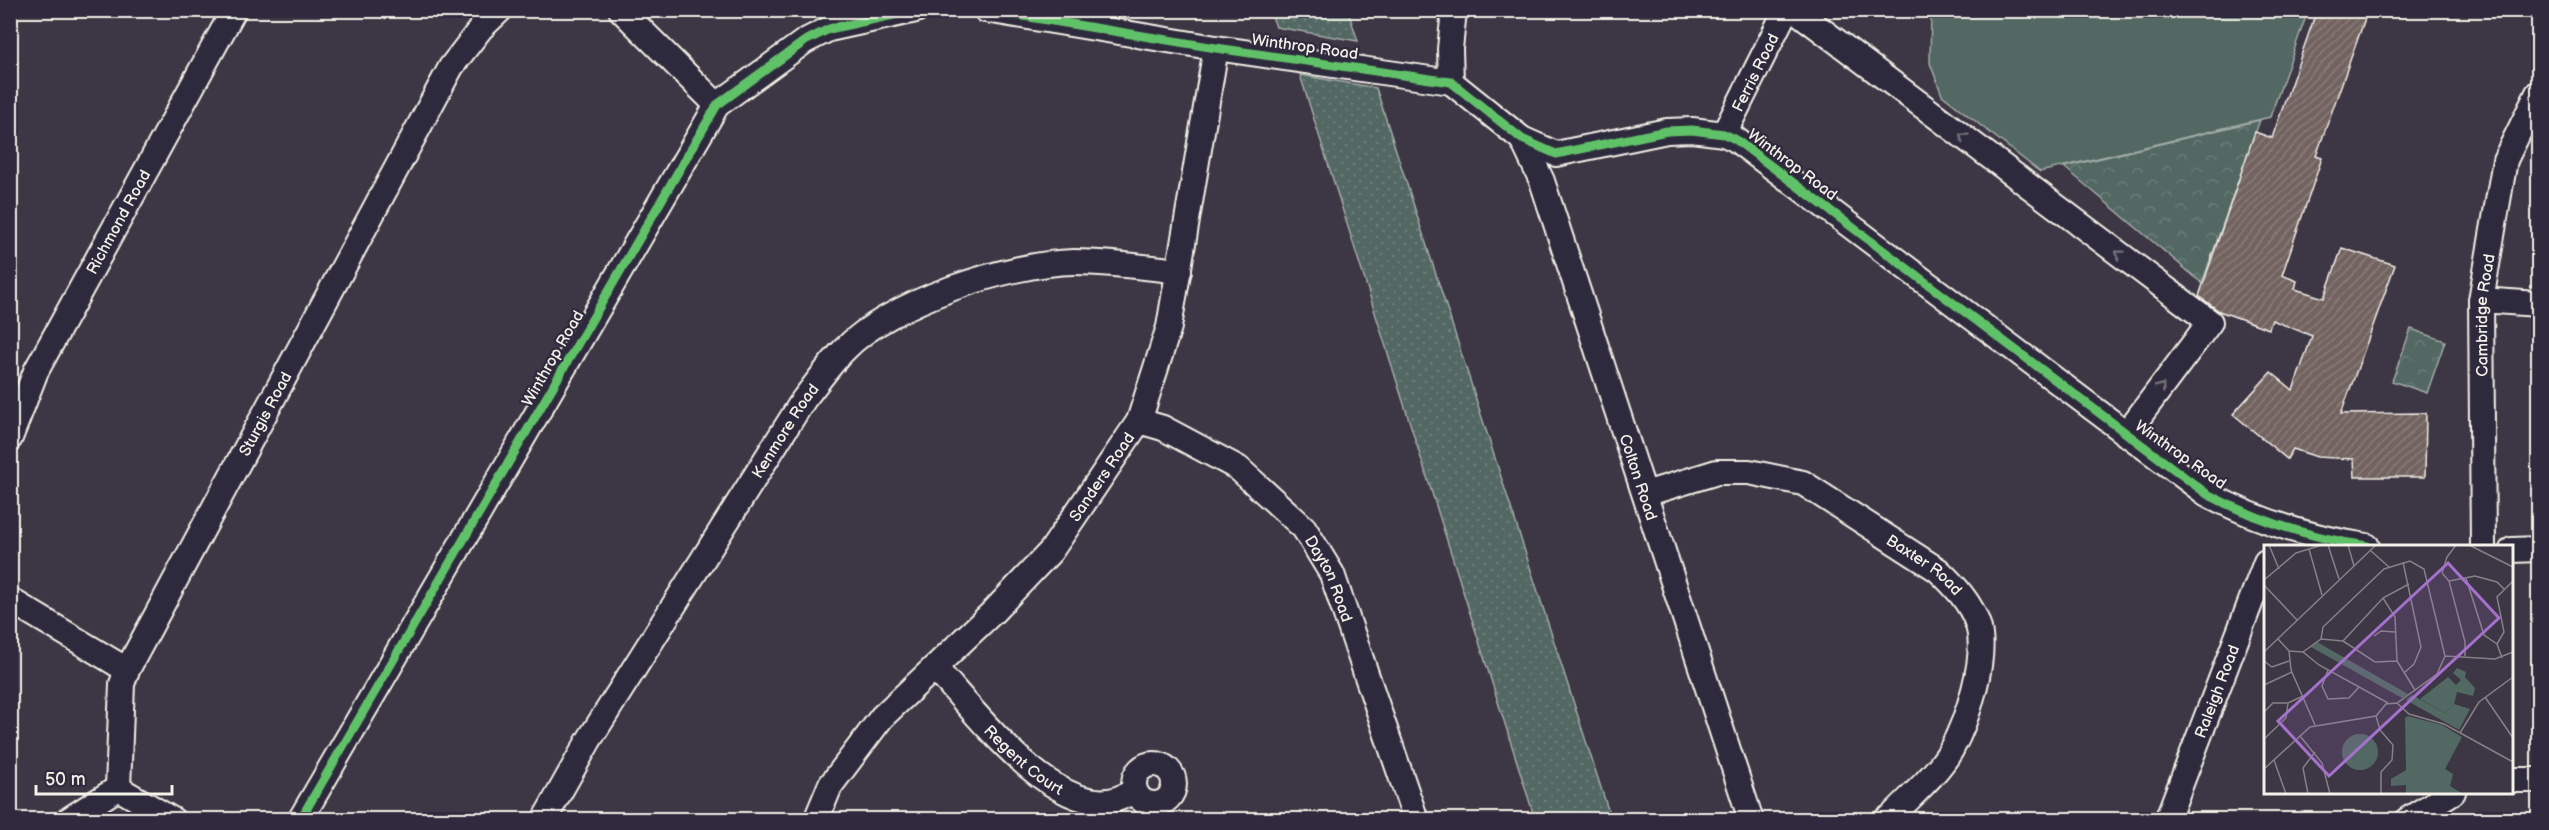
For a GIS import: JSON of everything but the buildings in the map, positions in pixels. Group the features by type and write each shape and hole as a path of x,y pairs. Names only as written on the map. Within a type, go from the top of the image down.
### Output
{"street":[{"name":"Richmond Road","path":"10,438 36,371 234,10"},
{"name":"Sturgis Road","path":"118,788 122,684 127,670 451,68 481,28 500,10"},
{"path":"621,10 717,105"},
{"name":"Winthrop Road","path":"300,819 717,105 805,41 821,33 873,18 916,10"},
{"name":"Winthrop Road","path":"986,10 1216,48 1451,82 1522,139 1556,154 1667,131 1692,130 1724,134 1735,139 2207,494 2245,514 2280,523 2330,541 2360,545"},
{"path":"1451,82 1449,49 1454,10"},
{"name":"Ferris Road","path":"1724,134 1786,10"},
{"path":"1795,10 2210,322 2126,434"},
{"name":"Sanders Road","path":"816,819 830,786 882,717 935,668 1051,551 1139,421 1169,327 1216,48"},
{"name":"Cambridge Road","path":"2483,545 2481,300 2505,160 2538,93"},
{"name":"Colton Road","path":"1522,139 1542,181 1751,819"},
{"name":"Kenmore Road","path":"544,819 589,740 804,399 844,349 875,325 957,286 1030,268 1073,262 1179,271"},
{"path":"2481,300 2538,304"},
{"name":"Dayton Road","path":"1139,421 1163,428 1238,468 1304,528 1332,574 1416,819"},
{"name":"Baxter Road","path":"1645,494 1717,472 1749,472 1803,483 1938,570 1955,586 1971,608 1979,627 1980,654 1968,712 1950,752 1892,816 1886,819"},
{"path":"2271,545 2280,523"},
{"path":"2513,550 2538,549"},
{"name":"Raleigh Road","path":"2167,819 2264,565"},
{"path":"10,600 127,670"},
{"name":"Regent Court","path":"935,668 1042,780 1074,796 1109,801 1135,791"},
{"path":"2513,780 2538,780"},
{"path":"68,819 118,788 173,819"},
{"path":"2407,819 2450,794"}],"green space":[{"path":"1931,10 2308,11 2270,117 2040,172 1942,95 1930,63"},
{"path":"1270,11 1348,11 1358,41 1276,27"},
{"path":"1300,75 1376,88 1611,819 1535,819"},
{"path":"2260,120 2202,283 2064,167"},
{"path":"2411,329 2445,341 2427,393 2392,381"}],"cycle path":[{"path":"300,820 717,105 805,41 829,29 916,10"},
{"path":"986,10 1216,48 1451,82 1522,139 1556,154 1667,131 1692,130 1724,134 1735,139 2207,494 2284,527 2360,545"}]}
